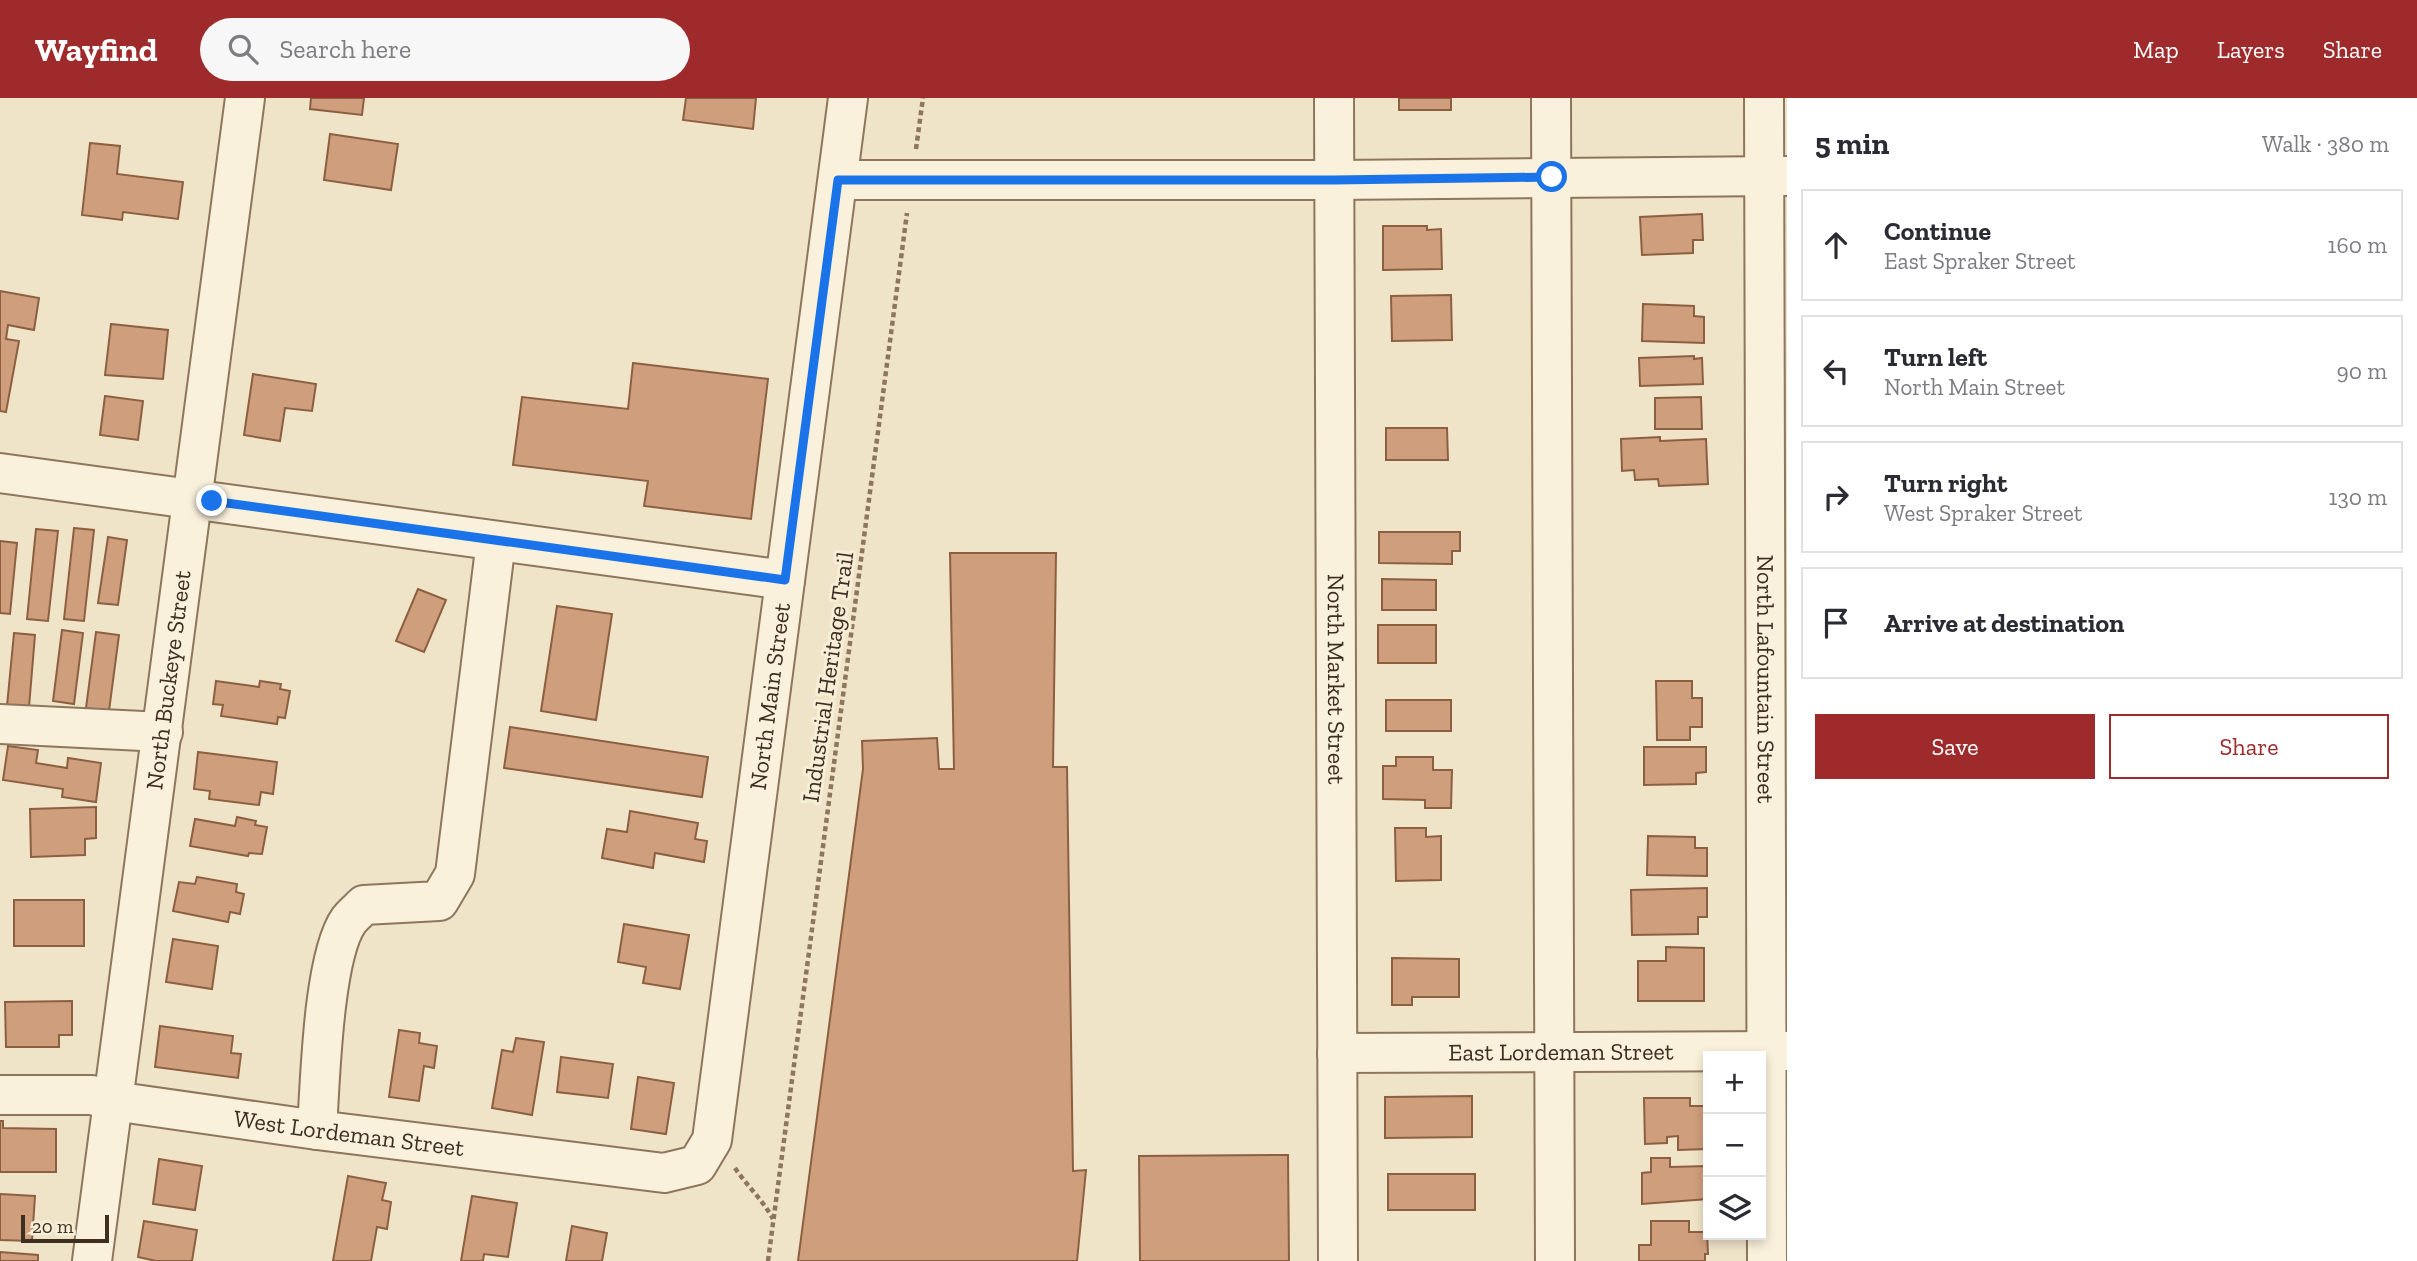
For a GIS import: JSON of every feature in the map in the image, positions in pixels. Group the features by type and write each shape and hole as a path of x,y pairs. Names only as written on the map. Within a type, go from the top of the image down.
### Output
{"street":[{"name":"North Buckeye Street","path":"92,1261 245,98"},
{"name":"North Main Street","path":"704,1153 785,580 848,98"},
{"name":"North Market Street","path":"1334,98 1338,1261"},
{"path":"1551,98 1555,1261"},
{"name":"North Lafountain Street","path":"1764,98 1775,176 1777,1051 1767,1261"},
{"path":"838,180 1334,180 1775,176"},
{"path":"0,473 785,580"},
{"path":"317,1130 328,995 336,949 348,921 364,905 439,901 455,874 496,541"},
{"path":"0,724 163,732"},
{"name":"East Lordeman Street","path":"1337,1053 1777,1051"},
{"name":"West Lordeman Street","path":"0,1095 92,1095 113,1101 317,1130 664,1173 704,1153"}],"path":[{"name":"Industrial Heritage Trail","path":"768,1261 923,98"},
{"path":"704,1153 749,1187 766,1204 774,1220"}],"building":[{"path":"311,98 364,98 362,115 310,109"},
{"path":"686,98 756,98 753,129 683,120"},
{"path":"1399,98 1451,98 1451,110 1399,110"},
{"path":"330,134 398,144 391,190 324,180"},
{"path":"90,143 120,146 117,174 183,182 178,219 123,212 122,220 82,215"},
{"path":"1702,214 1703,240 1693,240 1693,253 1642,255 1640,217"},
{"path":"1383,226 1427,226 1427,230 1441,229 1442,269 1383,270"},
{"path":"0,291 39,298 34,330 8,325 6,339 19,341 6,412 0,411"},
{"path":"1451,295 1452,340 1392,341 1391,296"},
{"path":"1643,304 1694,306 1694,316 1704,317 1704,343 1642,341"},
{"path":"111,324 168,330 163,379 105,375"},
{"path":"1694,356 1694,359 1702,358 1703,384 1640,386 1639,358"},
{"path":"633,363 768,379 751,519 644,506 648,481 513,465 522,397 628,409"},
{"path":"253,374 316,384 312,411 285,408 280,441 244,435"},
{"path":"105,396 143,401 138,440 100,435"},
{"path":"1701,397 1702,429 1655,429 1655,398"},
{"path":"1386,428 1447,428 1448,460 1386,460"},
{"path":"1660,437 1660,441 1706,439 1708,484 1659,486 1658,479 1635,480 1634,470 1622,471 1621,439"},
{"path":"74,528 94,530 84,621 64,619"},
{"path":"36,529 58,531 48,621 27,619"},
{"path":"1379,532 1460,532 1460,551 1452,551 1452,564 1379,563"},
{"path":"108,537 127,540 118,605 98,603"},
{"path":"0,541 17,543 10,614 0,613"},
{"path":"950,553 1056,553 1053,767 1067,767 1073,1171 1086,1170 1077,1261 798,1261 863,769 862,741 937,738 939,769 954,769"},
{"path":"1382,579 1436,580 1436,610 1382,610"},
{"path":"418,589 446,600 424,652 396,641"},
{"path":"557,606 612,614 596,720 541,711"},
{"path":"1378,625 1436,625 1436,663 1378,663"},
{"path":"62,630 83,633 74,704 53,701"},
{"path":"96,632 119,635 109,711 86,708"},
{"path":"14,633 35,635 29,707 7,706"},
{"path":"216,681 259,687 260,681 281,684 280,689 290,691 285,718 278,717 277,724 221,716 223,705 213,704"},
{"path":"1656,681 1692,681 1692,698 1702,698 1702,727 1690,727 1690,740 1657,740"},
{"path":"1386,700 1451,700 1451,731 1386,731"},
{"path":"510,727 708,757 702,797 504,768"},
{"path":"8,746 38,750 36,763 67,768 68,758 101,763 96,802 62,797 63,789 3,780"},
{"path":"1644,747 1706,747 1706,772 1696,773 1696,784 1644,785"},
{"path":"198,752 277,762 273,794 261,792 259,805 209,799 210,791 194,789"},
{"path":"1396,757 1433,757 1433,770 1452,770 1451,808 1425,808 1425,800 1383,799 1383,766 1396,766"},
{"path":"96,807 96,838 85,839 85,855 31,857 30,809"},
{"path":"630,811 698,823 695,839 707,841 704,862 655,853 653,868 602,858 607,829 627,832"},
{"path":"237,817 256,821 255,825 267,827 262,854 249,853 248,856 190,846 195,819 235,826"},
{"path":"1395,828 1426,828 1426,837 1441,836 1441,880 1396,881"},
{"path":"1648,836 1695,837 1695,848 1707,848 1707,876 1647,875"},
{"path":"197,877 237,884 236,892 244,894 240,914 230,912 228,922 173,911 179,882 195,884"},
{"path":"1707,888 1707,917 1698,917 1698,934 1632,935 1631,890"},
{"path":"14,900 84,900 84,946 14,946"},
{"path":"624,924 689,935 680,989 643,983 646,967 618,962"},
{"path":"173,939 218,946 212,989 166,982"},
{"path":"1666,947 1704,948 1704,1001 1638,1001 1638,961 1666,961"},
{"path":"1392,958 1459,959 1459,997 1412,997 1412,1005 1392,1005"},
{"path":"72,1001 72,1035 59,1035 59,1047 6,1047 5,1002"},
{"path":"160,1026 233,1036 231,1053 241,1054 238,1078 155,1067"},
{"path":"399,1030 420,1033 419,1043 437,1046 434,1068 424,1066 419,1101 389,1097"},
{"path":"516,1038 544,1042 532,1115 492,1108 502,1050 513,1052"},
{"path":"561,1057 613,1064 608,1098 557,1092"},
{"path":"638,1077 674,1083 666,1134 631,1129"},
{"path":"1472,1096 1472,1137 1385,1138 1385,1097"},
{"path":"1644,1098 1690,1098 1690,1106 1703,1106 1703,1149 1678,1150 1678,1136 1667,1137 1667,1143 1645,1144"},
{"path":"0,1121 3,1121 3,1128 56,1129 56,1172 0,1172"},
{"path":"1288,1155 1289,1261 1140,1261 1139,1156"},
{"path":"1651,1158 1670,1158 1670,1167 1703,1166 1703,1199 1642,1204 1642,1173 1651,1172"},
{"path":"159,1159 202,1166 195,1210 153,1204"},
{"path":"1388,1174 1475,1174 1475,1210 1388,1210"},
{"path":"348,1176 386,1183 382,1200 391,1202 387,1229 377,1227 371,1261 333,1261"},
{"path":"0,1194 35,1196 32,1241 0,1240"},
{"path":"472,1196 517,1203 508,1257 484,1254 483,1261 461,1261"},
{"path":"144,1221 197,1230 192,1261 156,1261 138,1257"},
{"path":"1651,1221 1689,1221 1689,1232 1703,1232 1703,1240 1707,1240 1708,1254 1705,1254 1705,1261 1639,1261 1639,1245 1651,1245"},
{"path":"572,1226 607,1233 602,1261 566,1261"},
{"path":"0,1252 38,1255 38,1261 0,1261"}],"route":[{"path":"212,501 785,580 838,180 1552,177"}]}
